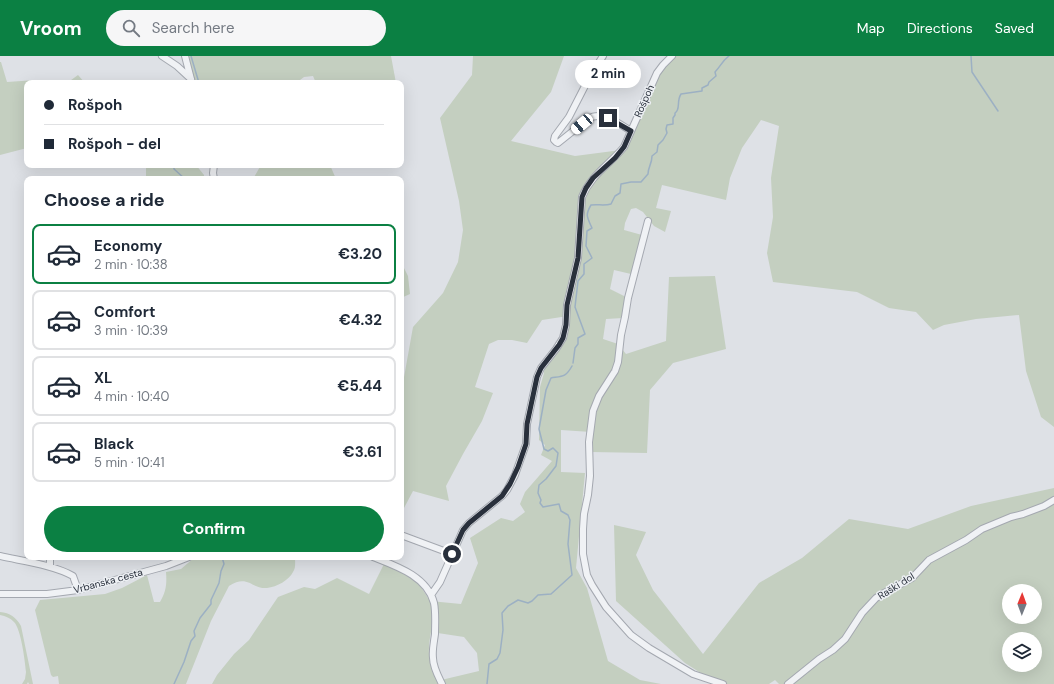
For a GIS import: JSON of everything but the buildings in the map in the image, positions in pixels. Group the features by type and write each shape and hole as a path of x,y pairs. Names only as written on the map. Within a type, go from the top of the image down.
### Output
{"street":[{"path":"162,56 177,66 191,80"},
{"path":"185,56 192,80"},
{"path":"603,56 589,78 569,117 555,136 554,140 558,143 592,116 597,115 608,118 631,131"},
{"name":"Rošpoh","path":"431,595 440,582 460,537 469,523 502,496 515,475 526,444 527,424 537,377 541,368 563,338 566,325 567,305 578,258 582,197 593,178 615,158 624,147 657,73 662,64 672,56"},
{"path":"648,221 628,298 621,335 618,362 615,371 599,396 593,411 590,426 590,476 584,514 583,554 587,575 592,586 606,607 631,635 649,648 693,674 723,684"},
{"name":"Raški dol","path":"788,684 845,639 862,612 876,598 912,578 929,560 966,540 982,529 1044,506 1054,500"},
{"path":"404,536 452,554"},
{"path":"0,556 50,567 67,573 73,576 78,590"},
{"path":"50,560 50,567"},
{"name":"Vrbanska cesta","path":"0,594 47,594 78,590 166,566 181,560"},
{"path":"380,560 407,572 421,581 431,595 434,604 435,624 432,659 437,675 442,684"}],"green space":[{"path":"181,56 391,56 395,80 315,80 313,76 304,77 300,80 195,80"},
{"path":"473,56 564,56 551,92 511,141 575,156 621,150 661,67 676,56 1054,56 1054,427 1041,417 1026,371 1019,315 976,319 944,325 933,330 916,312 889,308 857,292 773,282 767,253 773,217 771,178 779,126 761,120 742,148 730,178 726,200 662,185 656,208 671,211 665,232 654,226 643,212 636,208 631,209 625,223 624,230 642,235 631,274 614,270 610,289 626,297 623,318 606,319 603,339 618,344 626,354 666,341 669,277 715,276 726,349 673,363 650,390 647,453 591,452 591,432 561,430 561,472 585,473 576,568 587,588 608,661 640,680 661,684 212,684 217,675 234,654 249,640 278,597 304,587 315,589 337,578 369,594 384,564 406,571 419,584 430,601 461,604 478,563 470,538 501,518 513,521 525,512 520,504 525,492 552,461 541,455 545,445 539,440 540,387 544,373 543,369 559,348 568,316 542,320 527,343 512,340 498,340 489,344 475,387 493,393 482,421 446,486 449,501 413,491 404,508 404,377 413,327 443,293 458,262 463,230 459,201 440,118 472,75","holes":["431,632 464,637 477,653 479,671 437,681 429,656"]},
{"path":"1,62 7,82 24,81 24,149 0,155"},
{"path":"78,75 82,80 71,80"},
{"path":"146,168 198,168 204,175 204,176 146,176"},
{"path":"259,168 331,168 335,176 255,176"},
{"path":"404,268 408,276 410,294 404,297"},
{"path":"1054,488 1054,684 779,684 775,680 769,684 725,684 707,677 685,663 616,601 614,525 646,532 636,555 653,590 703,654 759,583 802,558 849,519 908,529 971,506"},
{"path":"192,560 295,560 294,570 289,578 275,586 262,588 241,581 229,586 211,621 186,684 59,684 58,676 53,677 51,675 35,610 40,600 105,594 122,588 147,575 154,602 160,602 166,588 166,572 181,569"},
{"path":"0,612 7,613 12,616 21,626 33,684 29,684 28,682 27,684 22,684 25,679 26,672 19,631 11,619 0,615"}],"waterway":[{"path":"191,56 198,80"},
{"path":"573,363 578,338 585,334 575,307 578,281 584,274 584,264 592,258 586,246 587,231 592,228 587,216 589,208 591,205 611,204 615,196 620,193 621,184 641,182 648,174 652,156 657,152 658,145 667,133 667,125 673,124 673,118 678,109 681,94 702,91 702,88 708,85 709,82 716,76 715,72 729,56"},
{"path":"971,56 972,72 998,111"},
{"path":"174,168 182,176"},
{"path":"487,684 489,664 497,659 500,653 503,630 502,613 508,606 518,600 528,603 538,595 551,594 572,575 568,544 570,520 568,515 561,511 559,504 543,507 540,503 541,500 538,493 539,485 546,479 556,466 558,453 553,448 548,451 544,449 539,429 546,390 551,378 564,375 572,366"},
{"path":"174,684 184,662 191,641 195,636 194,631 200,618 211,604 211,600 219,583 224,564 223,560"}],"route":[{"path":"452,554 463,530 469,523 502,496 507,490 518,467 526,444 527,424 537,377 541,368 563,338 566,325 567,305 578,258 582,197 593,178 615,158 624,147 631,131 608,118"}]}
